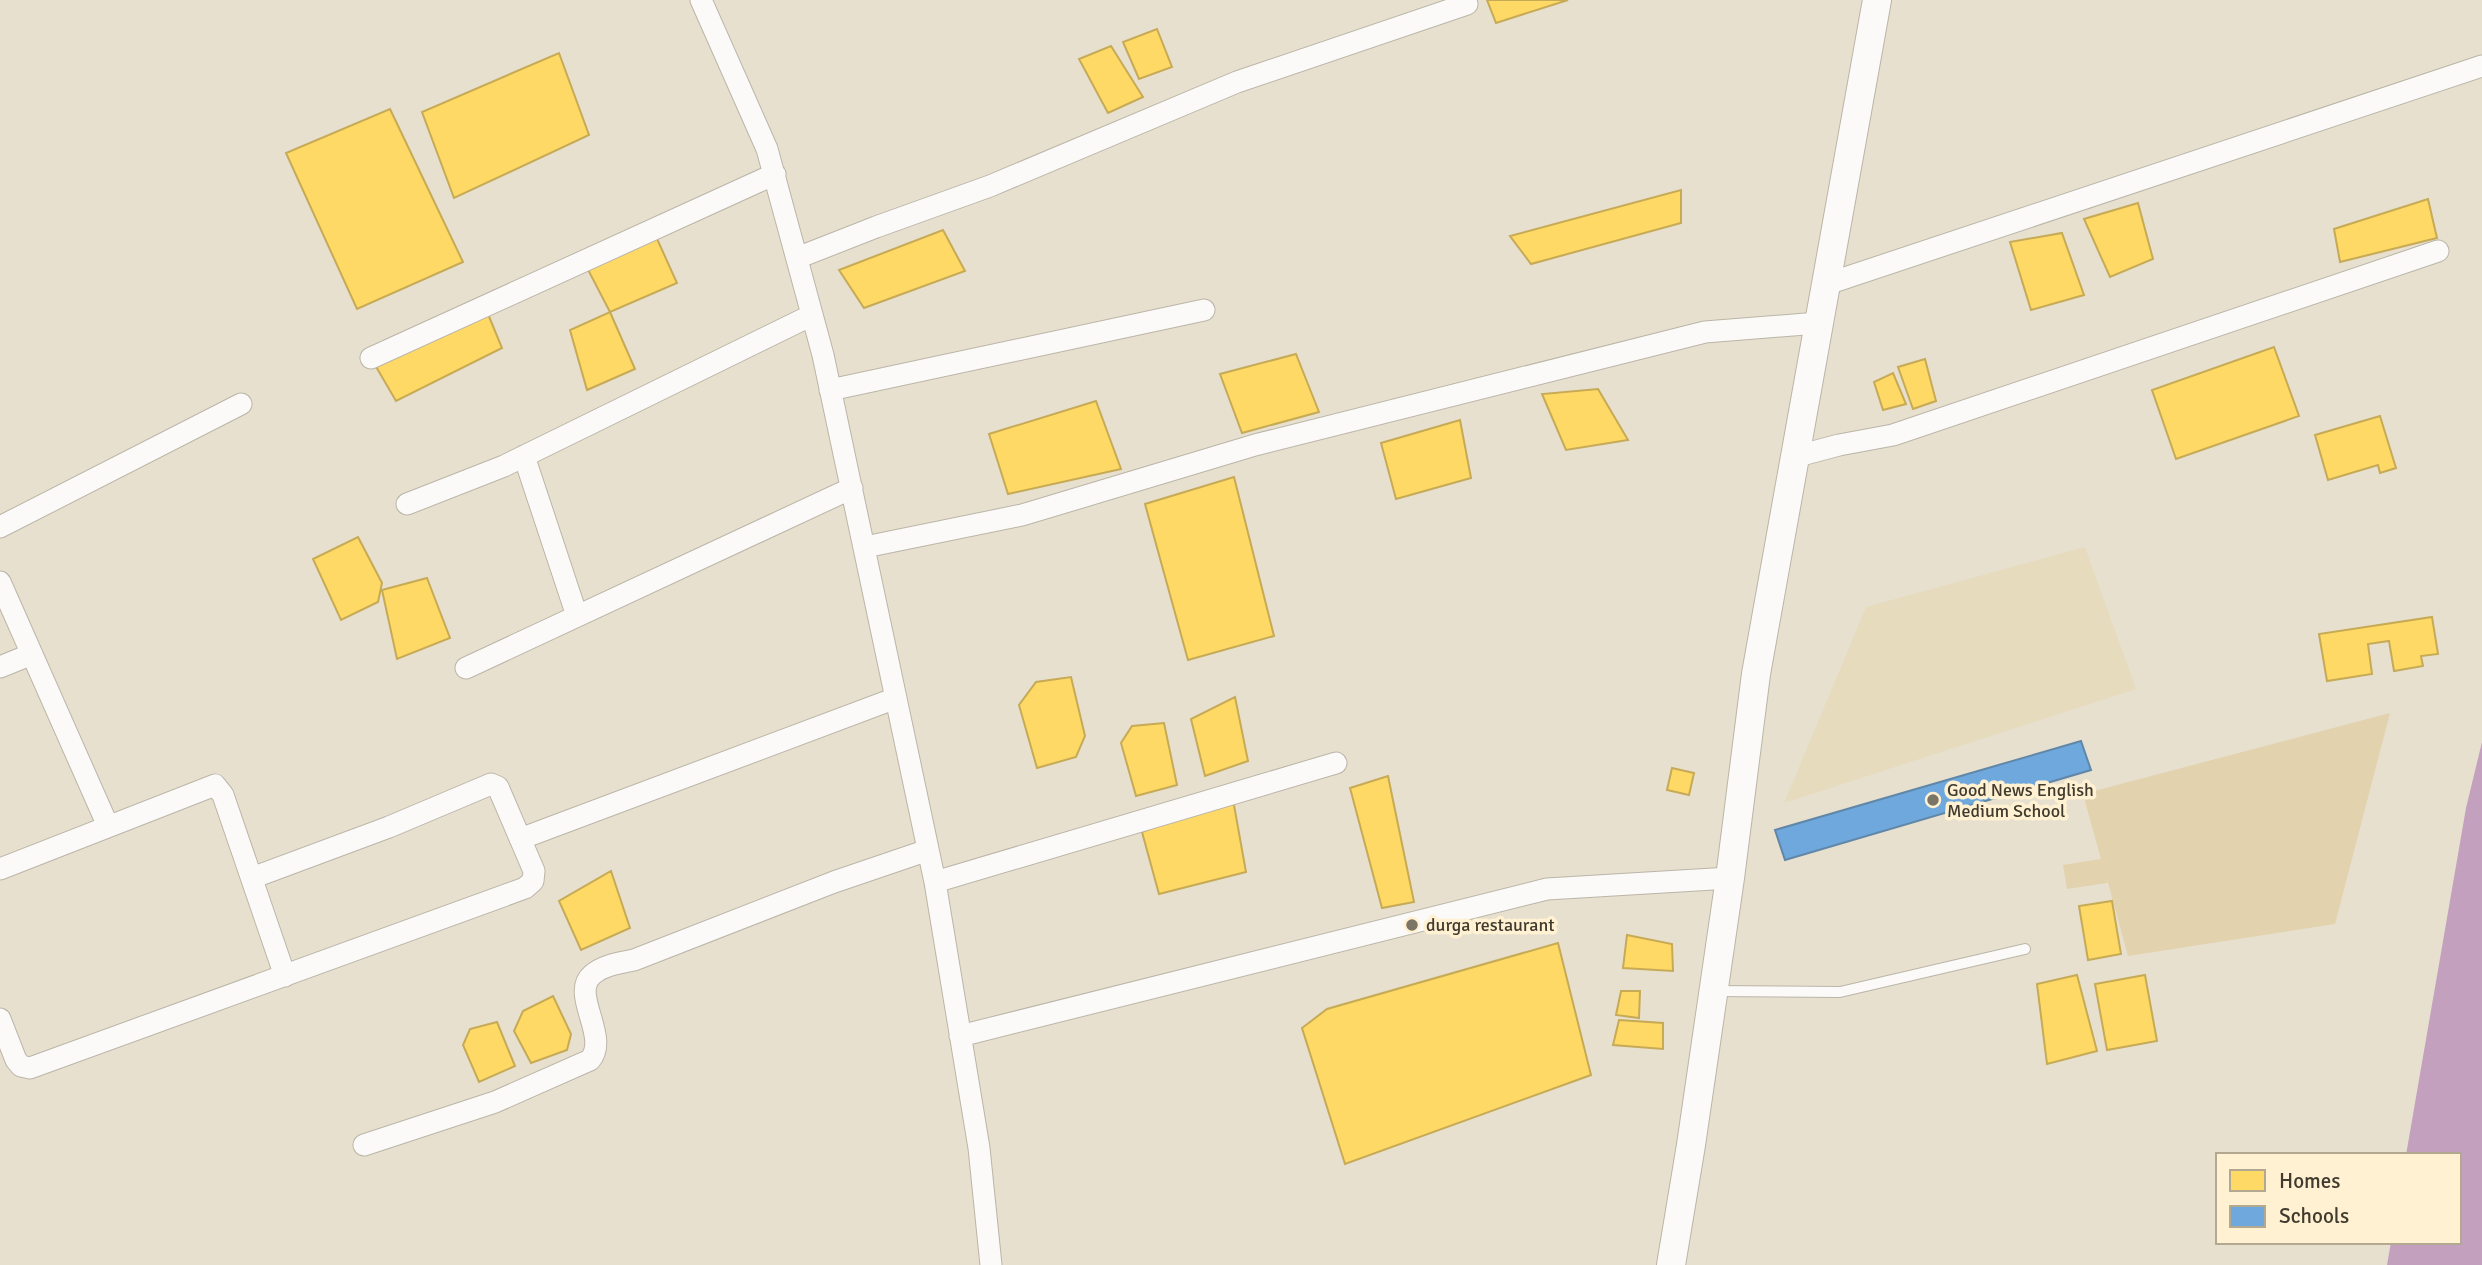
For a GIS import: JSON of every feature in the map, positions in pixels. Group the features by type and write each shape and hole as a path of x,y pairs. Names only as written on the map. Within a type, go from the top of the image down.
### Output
{"street":[{"path":"701,0 767,149 830,390 935,882 979,1148 991,1265"},
{"path":"1671,1265 1714,991 1756,674 1877,0"},
{"path":"797,258 990,186 1237,82 1467,4"},
{"path":"1824,285 2482,66"},
{"path":"371,358 775,174"},
{"path":"1794,457 1893,435 2438,251"},
{"path":"830,390 1204,310"},
{"path":"407,504 504,467 812,315"},
{"path":"865,547 1010,518 1255,444 1704,332 1818,323"},
{"path":"0,527 241,404"},
{"path":"524,456 577,617"},
{"path":"466,668 852,488"},
{"path":"0,582 108,826"},
{"path":"0,667 32,654"},
{"path":"520,839 897,698"},
{"path":"935,882 1336,763"},
{"path":"0,1019 16,1060 21,1066 30,1068 525,888 533,881 534,871 498,787 491,784 389,827 252,878"},
{"path":"0,869 215,785 223,795 285,976"},
{"path":"364,1145 495,1102 590,1060 594,1056 597,1039 588,1010 586,986 593,973 634,960 834,882 928,850"},
{"path":"960,1036 1548,889 1730,878"}],"lane":[{"path":"1714,991 1840,992 2025,949"}],"shaded area":[{"path":"2085,547 2136,689 1784,803 1866,607"},
{"path":"2390,713 2335,924 2128,956 2107,879 2107,883 2067,889 2063,865 2101,859 2083,794"},
{"path":"2482,742 2482,1265 2387,1265 2391,1244 2461,1244 2461,1153 2406,1153 2466,808"}],"building: Homes":[{"path":"1487,0 1568,0 1496,23"},
{"path":"1157,29 1172,67 1139,79 1123,42"},
{"path":"1111,46 1143,97 1108,113 1079,59"},
{"path":"559,53 589,135 454,198 422,112"},
{"path":"390,109 463,262 357,309 286,153"},
{"path":"1681,190 1681,223 1531,264 1510,236"},
{"path":"2428,199 2437,238 2340,262 2334,229"},
{"path":"2138,203 2153,259 2110,277 2084,219"},
{"path":"653,230 677,283 610,312 584,262"},
{"path":"943,230 965,271 864,308 839,270"},
{"path":"2062,233 2084,295 2031,310 2010,242"},
{"path":"610,312 635,369 587,390 570,330"},
{"path":"488,314 502,348 396,401 371,358"},
{"path":"2274,347 2299,416 2176,459 2152,390"},
{"path":"1296,354 1319,412 1242,433 1220,374"},
{"path":"1925,359 1936,401 1913,409 1898,367"},
{"path":"1893,373 1906,404 1883,410 1874,382"},
{"path":"1598,389 1628,440 1566,450 1542,394"},
{"path":"1096,401 1121,469 1008,494 989,434"},
{"path":"2380,416 2396,468 2380,473 2378,465 2328,480 2315,435"},
{"path":"1460,420 1471,478 1396,499 1381,443"},
{"path":"1234,477 1274,636 1188,660 1145,504"},
{"path":"358,537 382,583 378,602 341,620 313,559"},
{"path":"427,578 450,638 397,659 382,590"},
{"path":"2432,617 2438,654 2421,656 2423,666 2394,671 2389,641 2368,644 2372,674 2327,681 2319,634"},
{"path":"1071,677 1085,736 1076,757 1037,768 1019,705 1036,682"},
{"path":"1235,697 1248,761 1205,776 1191,719"},
{"path":"1164,723 1177,785 1136,796 1121,743 1132,726"},
{"path":"1672,768 1694,773 1689,795 1667,790"},
{"path":"1388,776 1414,902 1382,908 1350,788"},
{"path":"1232,794 1246,872 1159,894 1142,832"},
{"path":"611,871 630,928 581,950 559,901"},
{"path":"2112,901 2121,954 2088,960 2079,906"},
{"path":"1627,935 1672,944 1673,971 1623,968"},
{"path":"1558,943 1591,1075 1345,1164 1302,1028 1327,1009"},
{"path":"2077,975 2097,1051 2047,1064 2037,984"},
{"path":"2145,975 2157,1041 2107,1050 2095,984"},
{"path":"1621,991 1640,991 1639,1018 1616,1015"},
{"path":"553,996 571,1034 567,1050 531,1063 514,1031 523,1011"},
{"path":"1619,1020 1663,1023 1663,1049 1613,1045"},
{"path":"497,1022 515,1066 479,1082 463,1045 470,1029"}],"building: Schools":[{"name":"Good News English Medium School","path":"2081,741 2091,770 1785,860 1775,830"}],"place":[{"name":"Good News English Medium School","path":"1933,800"},
{"name":"durga restaurant","path":"1412,925"}]}
